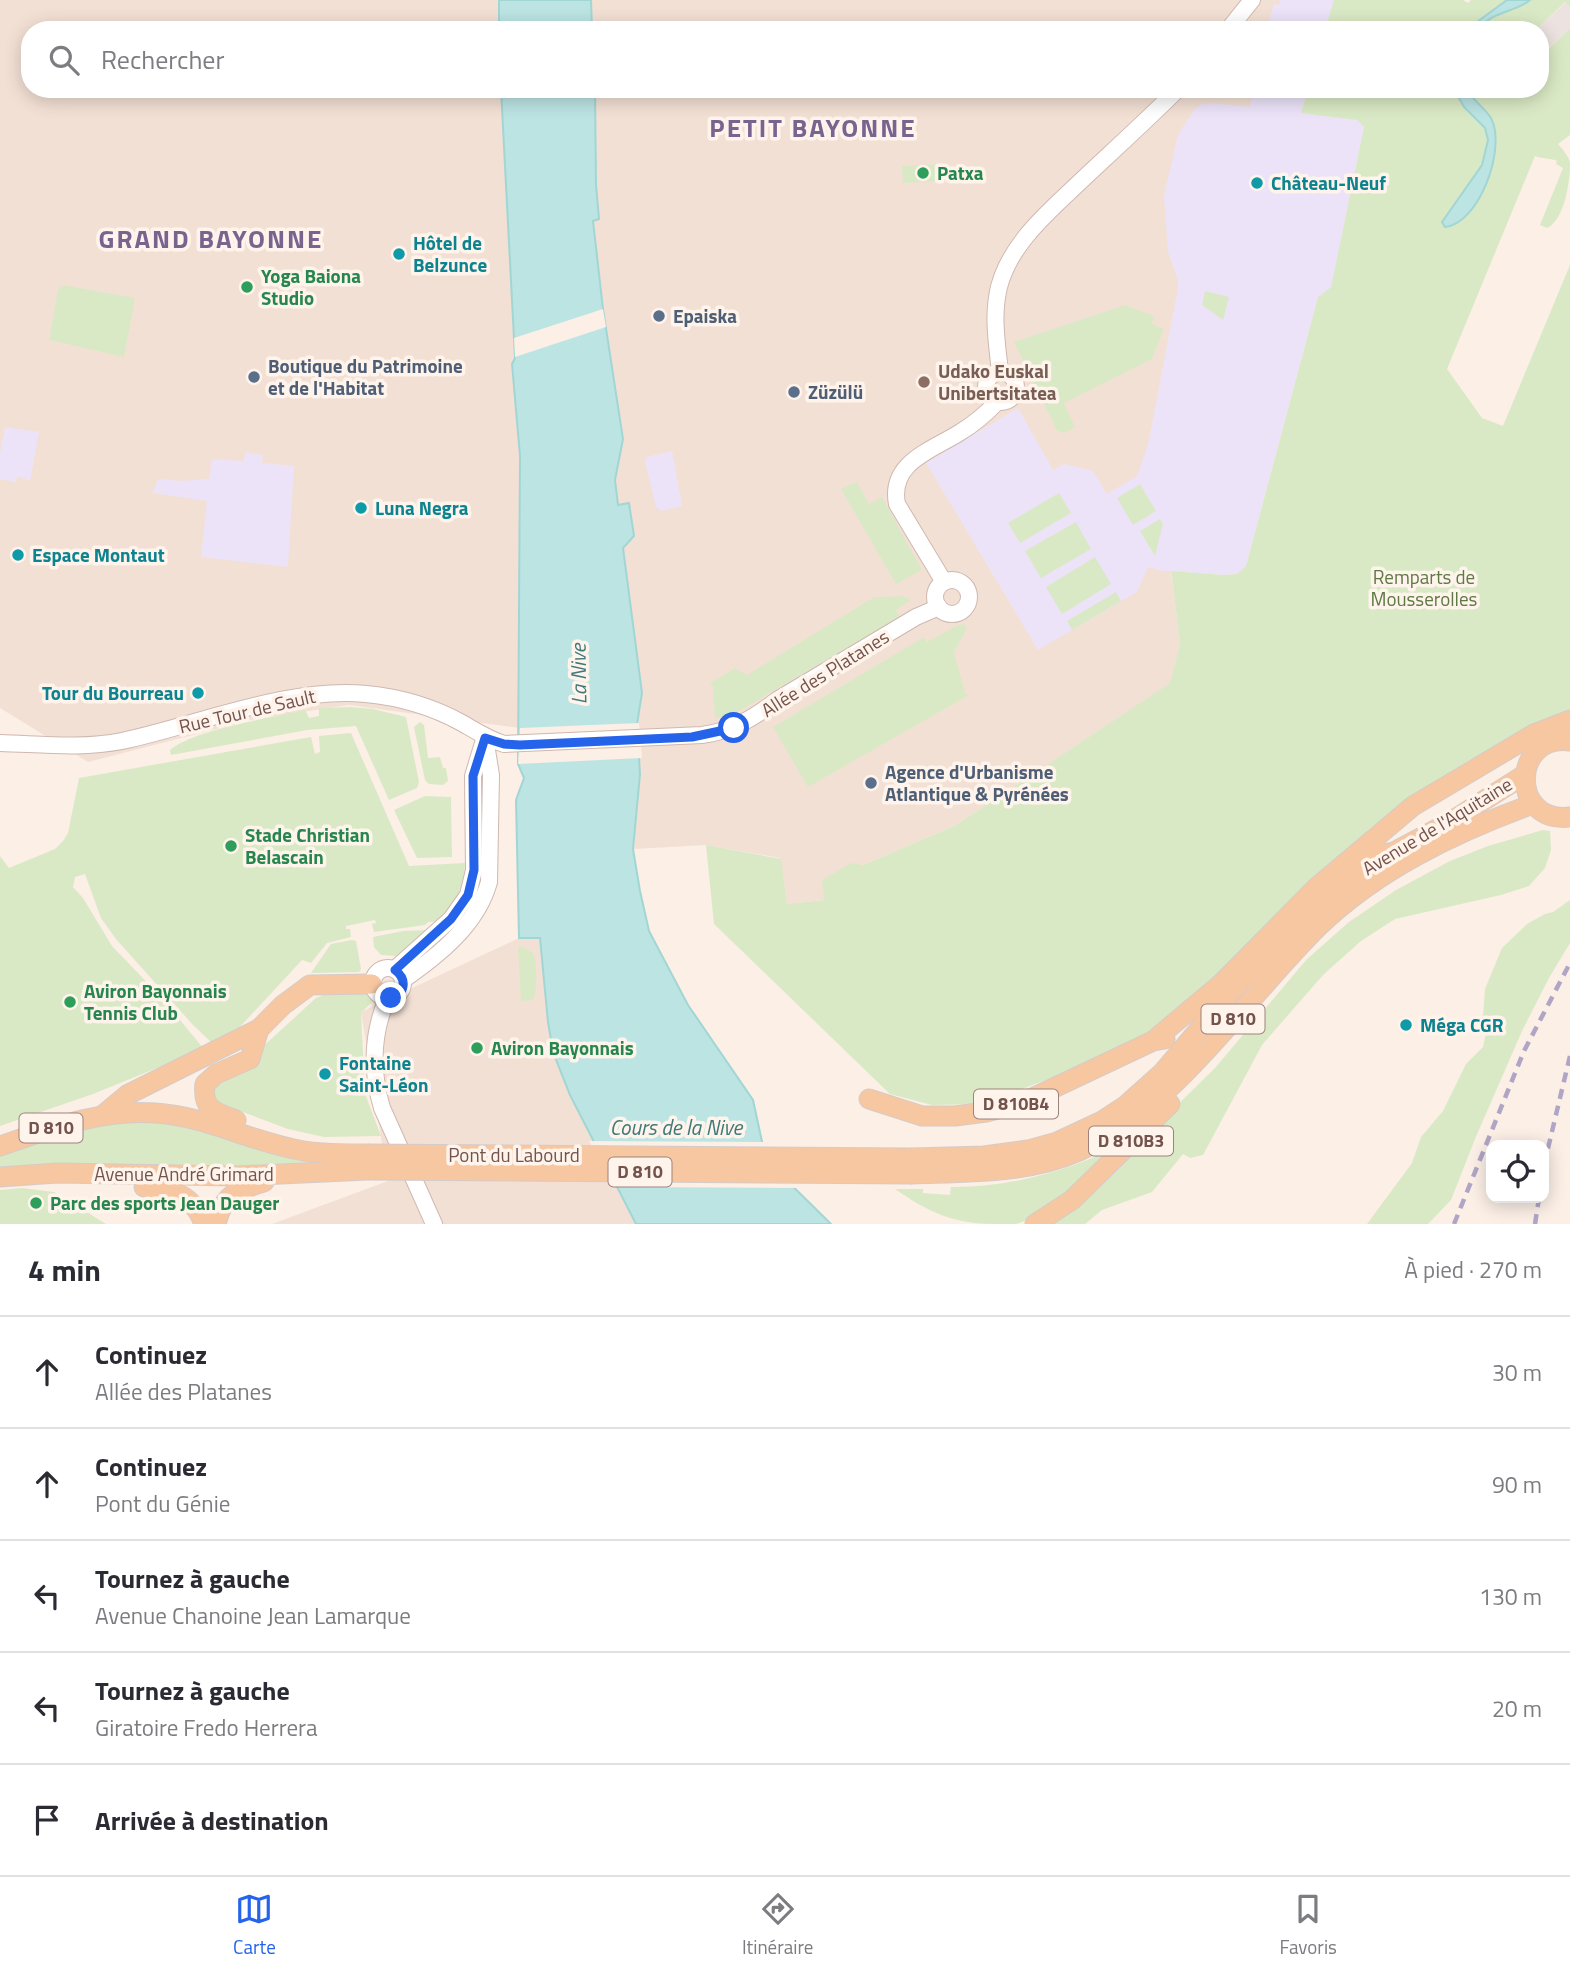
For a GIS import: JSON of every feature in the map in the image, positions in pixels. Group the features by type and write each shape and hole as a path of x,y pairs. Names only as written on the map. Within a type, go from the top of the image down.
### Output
{"main road":[{"path":"1153,1041 1222,983 1317,887 1413,806 1534,734 1570,720"},
{"path":"1570,741 1549,743 1537,750 1528,761 1524,775 1528,795 1533,804 1551,816 1570,817"},
{"name":"Avenue de l'Aquitaine","path":"912,1166 1028,1150 1057,1142 1082,1132 1125,1106 1184,1050 1223,1001 1304,918 1382,854 1394,852 1450,822 1524,775"},
{"path":"1382,854 1399,839 1424,800"},
{"name":"Avenue de l'Aquitaine","path":"912,1166 1000,1171 1032,1165 1077,1151 1124,1125 1183,1075 1320,926 1362,891 1401,865 1482,823 1533,804"},
{"path":"103,1115 127,1095 258,1029 282,1004 310,985 372,984"},
{"name":"D 810B4","path":"869,1099 922,1116 986,1112 1024,1101 1153,1041 1164,1039 1210,1005 1223,1001"},
{"path":"258,1029 250,1059 208,1078 204,1091 205,1100 214,1112 259,1128 266,1142"},
{"name":"D 810B3","path":"1035,1224 1072,1200 1176,1099 1196,1074 1210,1044"},
{"name":"Avenue André Grimard","path":"0,1146 71,1122 103,1115 151,1112 193,1118 266,1142 304,1151 368,1162"},
{"name":"Pont du Labourd","path":"368,1162 912,1166"},
{"name":"Avenue André Grimard","path":"0,1177 57,1173 237,1176 299,1173 368,1162"},
{"path":"57,1173 116,1186 163,1187 180,1193 195,1205 204,1224"},
{"path":"216,1224 222,1205 231,1194 243,1188 299,1173"}],"street":[{"path":"1235,21 1252,0"},
{"path":"1000,372 994,325 1000,285 1013,255 1024,238 1056,205 1169,98"},
{"path":"1000,372 1010,375 1017,388 1012,398 996,402 989,396 986,387 990,377 1000,372"},
{"name":"Allée des Platanes","path":"520,745 668,738 712,734 734,728 916,617 939,607 943,611 955,613 965,607 969,594 962,583 950,580 944,582 897,504 894,490 900,474 916,457 975,423 996,402"},
{"path":"939,607 936,593 944,582"},
{"name":"Rue Tour de Sault","path":"0,743 105,744 295,698 332,693 376,695 407,702 461,723 485,738 504,744 520,745"},
{"path":"399,975 420,968 467,926 484,899 489,882 491,775 485,738"},
{"path":"387,999 375,992 372,984 380,970 390,968 399,975 400,993 387,999 379,1017 375,1041 377,1091 382,1108 434,1223"}],"shaded area":[{"path":"0,0 499,0 499,21 21,21 21,98 501,98 515,358 512,364 520,456 520,728 349,705 255,719 88,762 0,708"},
{"path":"591,0 1334,0 1328,21 592,21"},
{"path":"1280,0 1334,0 1328,21 1269,21 1274,4 1279,5"},
{"path":"1566,2 1570,7 1570,28 1549,47 1549,21 1546,21"},
{"path":"595,98 1305,98 1301,113 1358,120 1171,572 1180,644 1171,683 956,825 863,865 824,900 787,904 780,858 706,845 633,849 640,774 637,724 642,693 623,548 629,503 618,506 615,480 623,439 593,221 599,219"},
{"path":"1252,98 1305,98 1301,113 1358,120 1364,127 1331,288 1318,297 1246,566 1237,574 1225,575 1163,571 1148,567 1137,592 1038,650 926,463 1018,408 1053,470 1064,464 1093,471 1107,494 1137,476 1148,445 1178,288 1178,280 1168,252 1164,196 1178,135 1194,110 1202,104 1249,107"},
{"path":"5,427 39,432 30,481 17,476 16,482 0,479 0,454"},
{"path":"672,451 682,506 661,511 656,507 645,462 647,457"},
{"path":"245,452 263,455 262,463 294,466 288,567 201,557 207,501 153,493 158,479 209,479 212,459 244,461"},
{"path":"519,938 540,938 553,1052 570,1095 636,1224 272,1224 388,1181 361,1012"}],"green space":[{"path":"1334,0 1463,0 1468,3 1471,0 1570,0 1570,7 1565,2 1545,21 1328,21"},
{"name":"Remparts de Mousserolles","path":"1570,28 1570,135 1558,144 1570,163 1562,208 1553,224 1547,228 1540,225 1563,168 1556,164 1557,161 1535,156 1447,369 1482,418 1503,426 1570,265 1570,715 1505,742 1468,761 1369,829 1358,843 1222,972 1166,1021 1141,1037 1063,1074 980,1104 932,1105 890,1094 714,924 706,845 781,859 787,904 824,900 822,880 851,863 863,865 956,825 1170,683 1180,644 1171,571 1225,575 1237,574 1246,566 1318,297 1331,287 1364,127 1357,120 1301,113 1305,98 1549,98 1549,48"},
{"name":"Patxa","path":"942,164 943,181 903,183 902,166"},
{"path":"63,285 135,298 124,357 49,340 58,289"},
{"path":"1205,291 1229,297 1223,320 1202,305"},
{"path":"1125,305 1154,316 1152,324 1164,329 1152,359 1064,403 1075,427 1065,433 1057,431 1014,342"},
{"path":"857,482 869,504 882,497 922,570 896,584 841,489"},
{"path":"1140,484 1156,511 1133,525 1117,498"},
{"path":"1059,493 1071,513 1020,543 1008,523"},
{"path":"1160,519 1163,524 1155,556 1140,531"},
{"path":"1076,522 1091,549 1041,578 1025,551"},
{"path":"1095,557 1111,584 1062,614 1046,587"},
{"path":"1116,592 1121,601 1072,630 1067,621"},
{"path":"903,596 911,600 896,610 899,617 746,707 715,718 713,688 710,683 735,668 747,675 874,597"},
{"path":"964,624 967,629 954,652 965,693 969,695 808,787 773,727 924,637 927,642"},
{"path":"351,707 406,717 419,782 417,788 389,800 356,726 307,730 171,755 170,750 181,743 214,730 305,710 309,718 319,716 319,708"},
{"path":"420,722 424,725 428,758 440,757 443,768 446,768 448,781 443,785 429,784 425,780 414,727"},
{"path":"351,733 409,866 465,863 463,881 448,909 436,922 428,922 425,925 374,932 372,924 376,923 375,920 346,926 346,929 350,929 351,937 327,943 311,963 302,960 238,1029 213,1044 116,939 101,918 85,874 75,877 73,887 83,898 112,946 160,996 204,1049 93,1094 0,1126 0,856 9,868 55,849 68,833 79,778 311,737 315,754 320,752 319,736"},
{"path":"425,796 451,797 452,857 417,858 394,810"},
{"path":"1543,830 1550,831 1551,850 1545,868 1529,886 1395,919 1361,941 1323,975 1262,1045 1203,1155 1190,1158 1183,1154 1152,1192 1102,1210 1085,1224 1046,1224 1089,1192 1215,1068 1307,959 1349,922 1396,890 1450,861 1488,846"},
{"path":"1570,900 1570,943 1522,1031 1451,1200 1428,1224 1367,1224 1412,1163 1421,1137 1443,1111 1466,1064 1483,1047 1486,1033 1483,1017 1485,989 1502,948 1527,924 1553,912"},
{"path":"428,930 411,943 413,945 396,956 381,955 374,947 373,937 403,931"},
{"path":"356,941 361,969 359,972 311,973 331,944"},
{"path":"518,946 530,951 535,958 533,1000 521,1001"},
{"path":"331,992 369,992 372,1002 361,1013 365,1094 381,1136 324,1137 288,1129 211,1100 212,1090 229,1073 258,1051 316,998"},
{"path":"144,1122 177,1125 343,1163 252,1168 0,1170 0,1153 96,1124"},
{"path":"1114,1148 1057,1203 1016,1224 954,1219 930,1210 895,1189 923,1189 923,1193 950,1195 951,1187 993,1185 1035,1177"},
{"name":"Parc des sports Jean Dauger","path":"22,1188 54,1192 106,1224 0,1224 0,1190"}],"water":[{"path":"499,0 591,0 592,21 499,21"},
{"path":"1507,0 1530,0 1488,21 1478,21"},
{"name":"Cours de la Nive","path":"501,98 595,98 599,219 593,221 623,439 615,480 618,505 629,503 634,536 623,548 642,693 637,724 640,774 633,849 640,891 649,931 688,1005 753,1100 766,1160 831,1224 636,1224 570,1095 553,1052 540,938 519,938 516,800 524,778 518,764 520,456 512,364 515,358"},
{"path":"1459,98 1473,98 1488,114 1495,131 1495,147 1487,183 1479,199 1457,223 1445,227 1442,222 1482,165 1488,140 1485,128 1464,107"}],"pier":[{"path":"603,309 606,327 515,357 514,338"},
{"path":"639,723 642,758 518,764 520,728"},
{"path":"589,1141 766,1142 770,1158 800,1188 613,1187"}],"railway":[{"path":"1454,1224 1524,1051 1570,963"},
{"path":"1549,1144 1570,1056"},
{"path":"1535,1224 1538,1203"}],"place":[{"name":"Patxa","path":"923,173"},
{"name":"Château-Neuf","path":"1257,183"},
{"name":"Hôtel de Belzunce","path":"399,254"},
{"name":"Yoga Baiona Studio","path":"247,287"},
{"name":"Epaiska","path":"659,316"},
{"name":"Boutique du Patrimoine et de l'Habitat","path":"254,377"},
{"name":"Udako Euskal Unibertsitatea","path":"924,382"},
{"name":"Züzülü","path":"794,392"},
{"name":"Luna Negra","path":"361,508"},
{"name":"Espace Montaut","path":"18,555"},
{"name":"Tour du Bourreau","path":"198,693"},
{"name":"Agence d'Urbanisme Atlantique & Pyrénées","path":"871,783"},
{"name":"Stade Christian Belascain","path":"231,846"},
{"name":"Aviron Bayonnais Tennis Club","path":"70,1002"},
{"name":"Méga CGR","path":"1406,1025"},
{"name":"Aviron Bayonnais","path":"477,1048"},
{"name":"Fontaine Saint-Léon","path":"325,1074"},
{"name":"Parc des sports Jean Dauger","path":"36,1203"}],"district":[{"name":"PETIT BAYONNE","path":"813,128"},
{"name":"GRAND BAYONNE","path":"211,239"}],"route":[{"path":"391,998 400,993 404,985 402,976 395,970 451,919 468,895 474,870 473,776 485,738 504,744 520,745 692,737 734,728"}],"water label":[{"name":"La Nive","path":"579,674"}]}
